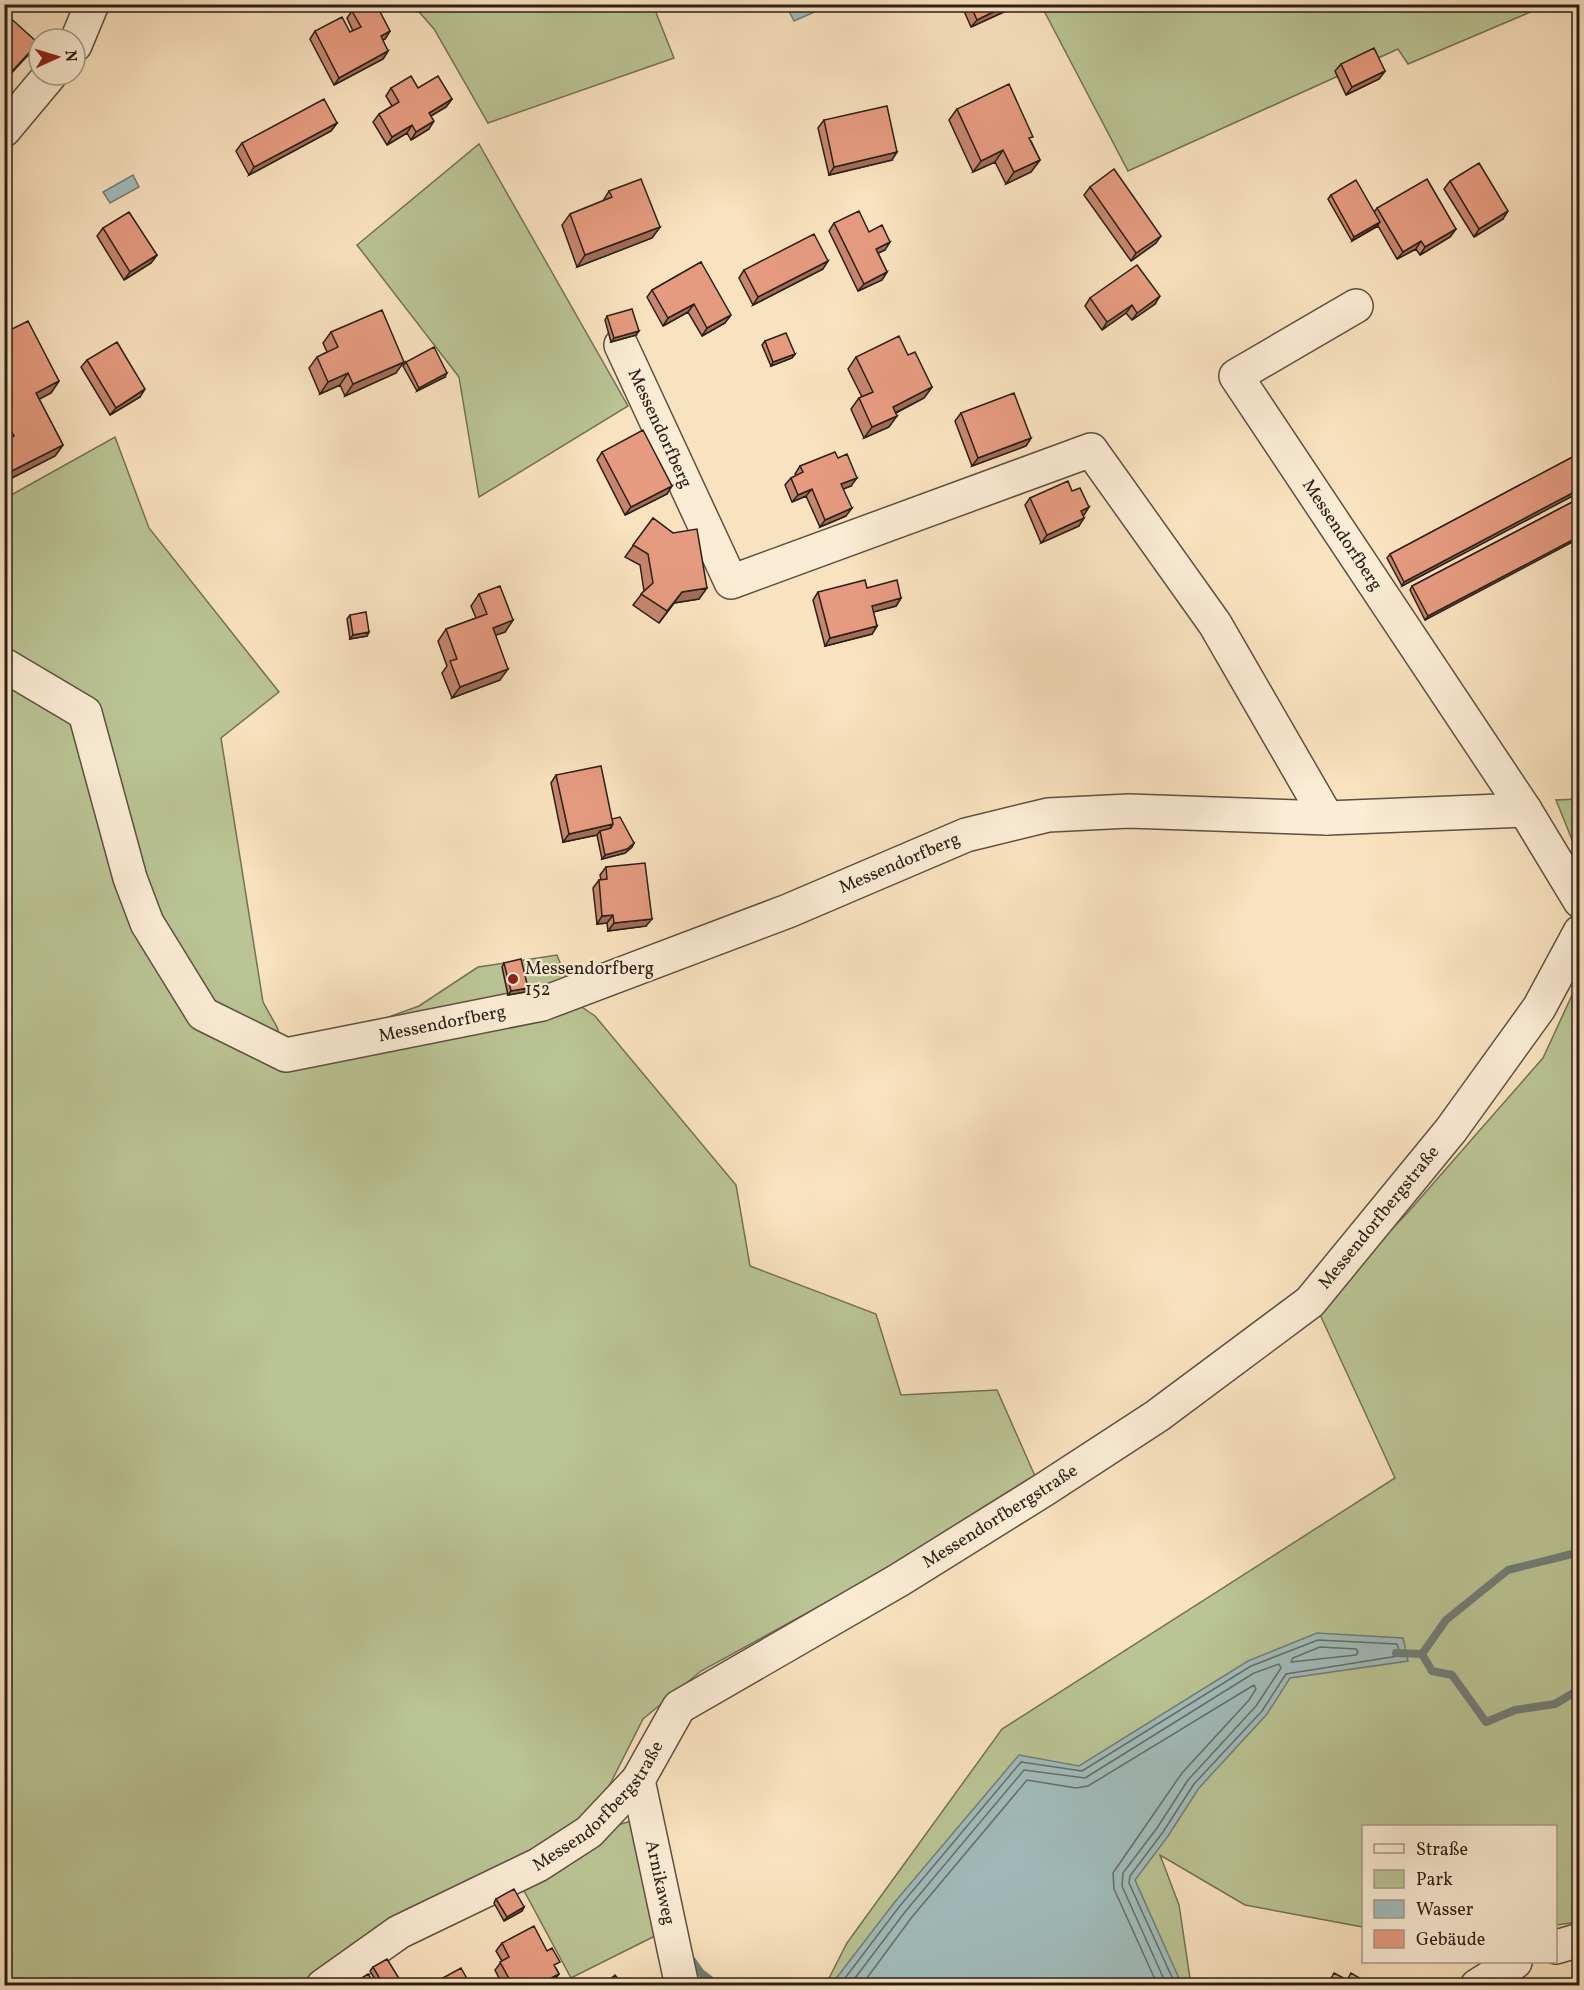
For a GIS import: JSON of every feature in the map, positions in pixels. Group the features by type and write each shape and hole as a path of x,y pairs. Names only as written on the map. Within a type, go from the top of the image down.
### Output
{"street":[{"path":"82,27 92,4"},
{"path":"4,130 40,87"},
{"name":"Messendorfberg","path":"1356,306 1236,376 1525,810 1580,901"},
{"name":"Messendorfberg","path":"621,345 731,582 1091,450 1215,624 1327,818"},
{"name":"Messendorfberg","path":"4,665 85,713 130,878 147,923 203,1014 286,1054 542,1004 788,911 966,836 1048,815 1129,811 1327,818 1525,810"},
{"name":"Messendorfbergstraße","path":"323,1986 399,1932 538,1865 589,1832 638,1780 679,1707 899,1580 1045,1489 1157,1416 1310,1302 1451,1130 1539,1008 1580,932"},
{"name":"Arnikaweg","path":"638,1780 682,1986"},
{"path":"1557,1947 1580,1940"},
{"path":"1477,1986 1513,1963"}],"green space":[{"path":"413,5 653,5 674,58 488,123 434,29"},
{"path":"1041,5 1547,5 1408,64 1398,49 1128,171"},
{"path":"479,144 628,406 479,497 459,377 357,245"},
{"path":"115,437 149,528 279,692 221,738 263,1002 277,1027 286,1054 419,1006 478,967 557,955 576,1003 595,1016 736,1185 750,1266 876,1314 901,1395 997,1390 1035,1476 893,1566 701,1671 643,1719 597,1810 310,1985 5,1985 4,499"},
{"path":"1580,799 1579,857 1556,800"},
{"path":"1579,980 1579,1922 1557,1925 1557,1825 1362,1825 1362,1927 1245,1905 1160,1855 1179,1905 1191,1985 825,1986 847,1943 1002,1729 1395,1478 1317,1308 1410,1210 1543,1058"},
{"path":"631,1821 655,1936 571,1978 522,1887 618,1825"}],"water":[{"path":"786,5 825,5 826,7 794,21"},
{"path":"133,175 139,187 110,203 103,192"},
{"path":"1317,1633 1403,1638 1408,1661 1290,1678 1267,1714 1199,1788 1168,1836 1135,1880 1182,1985 831,1985 894,1903 1019,1755 1079,1766 1248,1661"}],"building":[{"path":"363,4 376,4 390,31 381,36 388,51 339,78 315,31 342,17 350,32 361,27 352,11"},
{"path":"970,4 1009,4 977,20"},
{"path":"6,14 27,33 27,55 4,80 4,15"},
{"path":"1374,48 1385,71 1352,87 1341,64"},
{"path":"411,76 418,88 438,76 452,99 429,113 434,121 416,132 412,125 392,137 379,114 399,102 391,88"},
{"path":"1009,84 1033,137 1029,138 1040,160 1014,172 1003,150 981,161 957,109"},
{"path":"324,99 337,123 254,167 242,143"},
{"path":"887,106 897,152 834,167 824,120"},
{"path":"1479,163 1508,211 1479,229 1450,181"},
{"path":"1114,169 1161,236 1136,253 1090,187"},
{"path":"641,179 660,227 585,255 570,214 612,197 609,191"},
{"path":"1427,179 1456,229 1425,247 1421,241 1403,252 1377,208"},
{"path":"1356,180 1380,222 1354,237 1331,195"},
{"path":"859,211 869,232 882,225 890,242 876,249 887,272 864,284 834,223"},
{"path":"129,212 157,255 130,272 103,228"},
{"path":"814,234 828,261 758,297 744,270"},
{"path":"701,262 731,315 707,328 694,304 668,318 652,290"},
{"path":"1137,265 1160,296 1137,313 1132,305 1107,322 1090,298"},
{"path":"632,309 639,331 614,338 607,316"},
{"path":"382,310 404,362 353,384 348,373 328,382 317,357 338,347 331,332"},
{"path":"28,321 59,381 36,393 63,445 4,475 4,441 14,436 4,418 4,333"},
{"path":"786,333 795,354 773,362 765,341"},
{"path":"899,336 908,355 915,352 932,387 893,407 897,416 872,427 859,398 873,392 856,357"},
{"path":"117,342 145,389 116,408 87,360"},
{"path":"434,347 447,373 419,388 406,362"},
{"path":"1014,393 1031,438 978,458 961,413"},
{"path":"643,430 672,486 631,507 602,452"},
{"path":"835,452 838,458 847,454 857,478 841,484 852,508 825,520 812,489 798,495 791,478 803,472 800,466"},
{"path":"1580,453 1580,489 1404,582 1390,554"},
{"path":"1068,481 1072,491 1080,488 1089,507 1081,511 1084,518 1047,535 1030,498"},
{"path":"1580,498 1580,536 1428,616 1412,586"},
{"path":"653,518 673,533 697,529 707,588 682,592 667,611 641,594 653,583 648,554 633,545"},
{"path":"865,580 867,588 897,580 901,598 872,606 877,626 830,638 818,592"},
{"path":"500,586 513,620 493,628 508,669 460,687 450,661 457,659 446,629 487,614 479,594"},
{"path":"366,612 369,632 353,635 350,615"},
{"path":"601,766 613,824 569,834 556,775"},
{"path":"620,817 634,843 627,849 605,855 600,831 611,828 612,819"},
{"path":"645,863 652,919 614,923 613,915 602,916 599,880 607,879 606,867"},
{"name":"Messendorfberg 152","path":"521,959 528,988 511,991 504,963"},
{"path":"514,1889 524,1907 507,1917 496,1899"},
{"path":"534,1926 547,1951 552,1948 560,1962 554,1965 559,1974 536,1986 513,1986 500,1962 509,1957 502,1943"},
{"path":"387,1959 400,1980 391,1986 384,1986 373,1967"},
{"path":"461,1968 471,1986 430,1986 430,1985"},
{"path":"1334,1973 1347,1980 1351,1973 1373,1986 1327,1986"},
{"path":"368,1974 376,1986 349,1986"},
{"path":"615,1975 623,1986 602,1986"}],"waterway":[{"path":"1396,1653 1422,1654 1446,1620 1508,1570 1580,1552"},
{"path":"1422,1654 1432,1671 1452,1675 1486,1722 1515,1710 1555,1704 1580,1689"},
{"path":"688,1955 701,1973 718,1986"}],"place":[{"name":"Messendorfberg 152","path":"513,979"}]}
